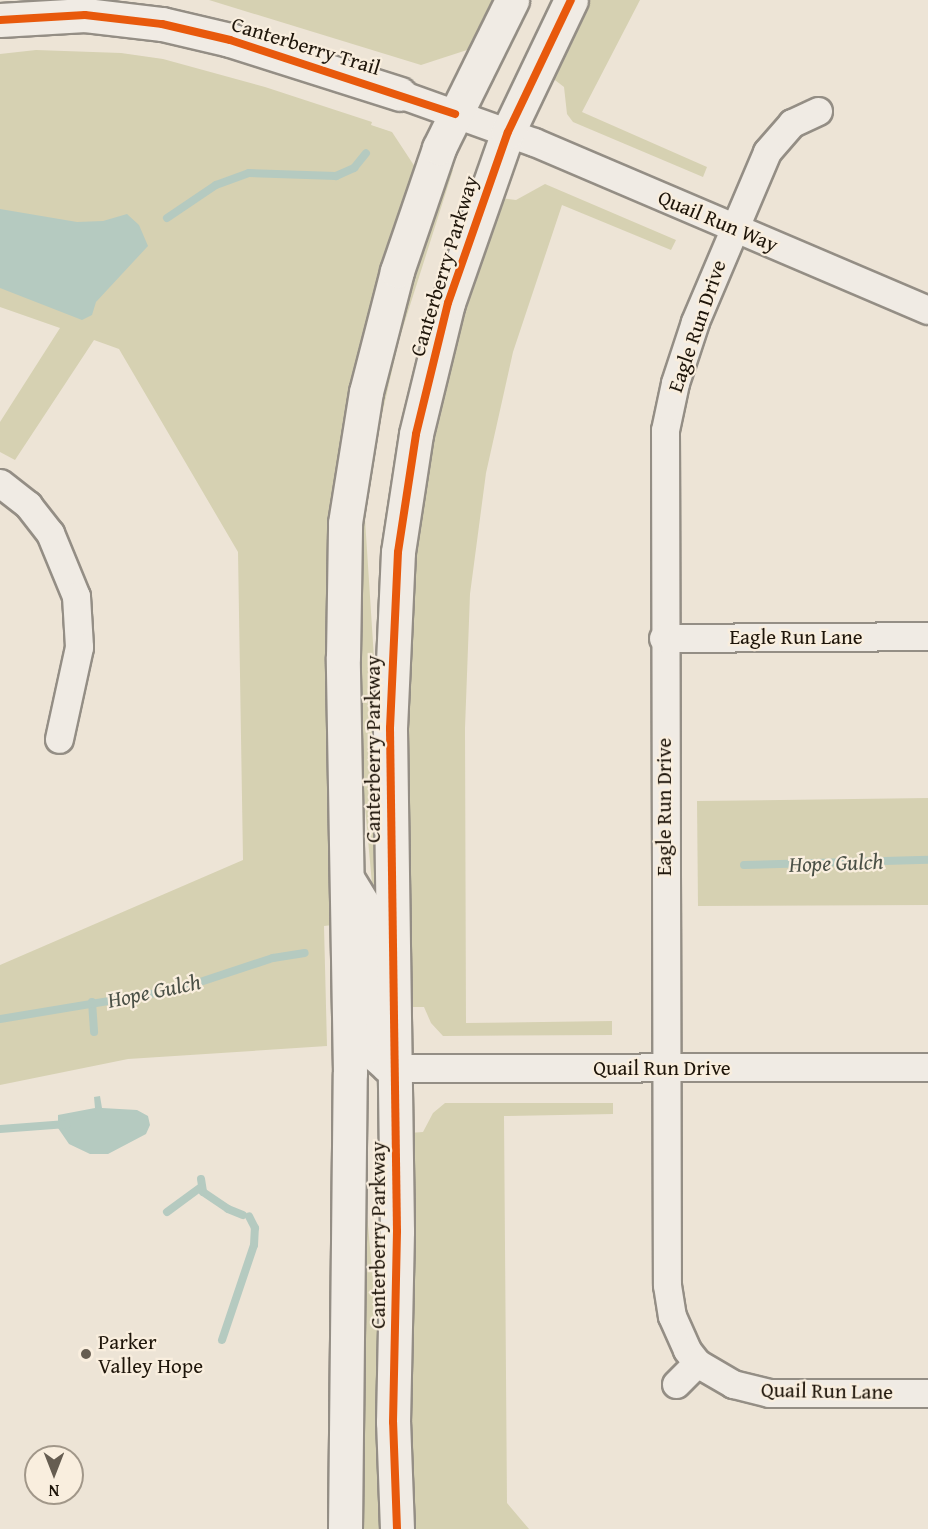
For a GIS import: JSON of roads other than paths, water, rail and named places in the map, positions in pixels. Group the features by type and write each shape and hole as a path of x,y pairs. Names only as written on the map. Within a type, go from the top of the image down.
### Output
{"street":[{"name":"Canterberry Parkway","path":"345,1529 348,874 342,603 350,483 385,312 416,212 455,114 512,0"},
{"name":"Canterberry Parkway","path":"398,1529 393,1422 396,1070 390,680 404,505 422,404 448,303 508,132 572,0"},
{"name":"Canterberry Trail","path":"0,20 85,15 153,23 230,40 400,94 508,132"},
{"name":"Eagle Run Drive","path":"697,1363 672,1316 667,1285 663,638 665,430 682,358 734,228 775,140 799,117 818,111"},
{"name":"Quail Run Way","path":"508,132 928,310"},
{"path":"0,483 28,506 50,532 76,596 79,646 59,739"},
{"name":"Eagle Run Lane","path":"663,638 928,636"},
{"path":"348,874 370,910 374,1054 383,1066 396,1070"},
{"name":"Quail Run Drive","path":"396,1070 928,1067"},
{"path":"676,1384 697,1363"},
{"name":"Quail Run Lane","path":"697,1363 733,1384 769,1393 928,1393"}],"waterway":[{"path":"167,218 216,185 249,173 336,176 354,168 366,153"},
{"name":"Hope Gulch","path":"744,865 928,860"},
{"name":"Hope Gulch","path":"0,1019 176,990 273,958 305,953"},
{"path":"92,1002 94,1032"},
{"path":"0,1129 67,1124"},
{"path":"201,1179 203,1192 228,1209 243,1215"},
{"path":"167,1212 201,1187"},
{"path":"222,1340 254,1245 255,1228 249,1216"}],"place":[{"name":"Parker Valley Hope","path":"86,1354"}]}
